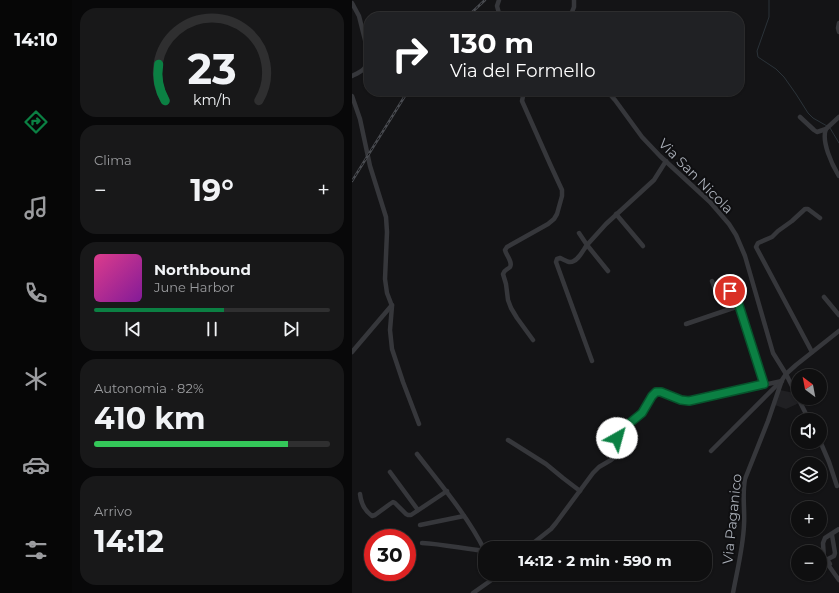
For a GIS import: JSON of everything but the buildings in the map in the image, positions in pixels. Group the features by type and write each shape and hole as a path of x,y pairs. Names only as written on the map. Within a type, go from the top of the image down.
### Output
{"street":[{"path":"499,0 497,6 499,12"},
{"path":"572,12 574,0"},
{"path":"352,3 359,16 364,35"},
{"path":"839,23 839,32"},
{"path":"352,76 364,69"},
{"path":"352,96 360,118 370,164 386,217 387,232 385,281 387,293 392,305 390,332 392,348 419,424"},
{"path":"523,96 522,102 561,186 562,192 557,214 553,220 507,247 505,250 511,263 502,274 506,285 509,304 516,317 533,340"},
{"name":"Via San Nicola","path":"611,96 638,133 666,162 710,202 729,224 737,237 746,258 772,348 777,360 786,374"},
{"path":"800,117 817,132 826,129 839,117"},
{"path":"826,129 826,146 839,176"},
{"path":"592,361 556,262 557,259 562,258 568,262 577,258 597,233 654,180 666,162"},
{"path":"812,352 756,246 758,243 772,237 792,222 805,209 808,209 820,218"},
{"path":"616,214 643,246"},
{"path":"579,233 608,271"},
{"path":"712,281 716,292 719,294 731,291 734,292 764,384"},
{"path":"824,297 839,315"},
{"path":"352,352 392,305"},
{"path":"686,324 739,306"},
{"name":"Via Paganico","path":"733,593 744,530 745,479 782,381 786,374 839,331"},
{"path":"786,374 806,413"},
{"path":"535,541 554,525 596,470 615,457 619,432 642,413 656,392 661,392 681,400 689,401 782,381"},
{"name":"Via Paganico","path":"711,451 782,381"},
{"path":"508,440 547,464 580,491"},
{"path":"824,449 836,486"},
{"path":"417,454 464,516 480,541"},
{"path":"390,472 418,510"},
{"path":"360,494 363,505 372,516 392,503 395,503 408,515 411,515 446,492"},
{"path":"420,525 464,516"},
{"path":"839,529 823,540 826,562 839,580"},
{"path":"832,535 835,554 828,558 828,560 839,576"},
{"path":"422,543 441,544 478,550"},
{"path":"473,593 490,581"}],"shaded area":[{"path":"780,390 791,392 791,405 795,405 786,409 775,405"}],"waterway":[{"path":"769,0 769,17 757,51 758,57 776,69 784,77 808,113 813,118 827,126"},
{"path":"830,128 839,143"}],"railway":[{"path":"472,12 485,0"},
{"path":"352,181 405,96"}],"route":[{"path":"617,438 618,433 642,413 656,392 661,392 681,400 689,401 764,384 735,293 730,291"}]}
